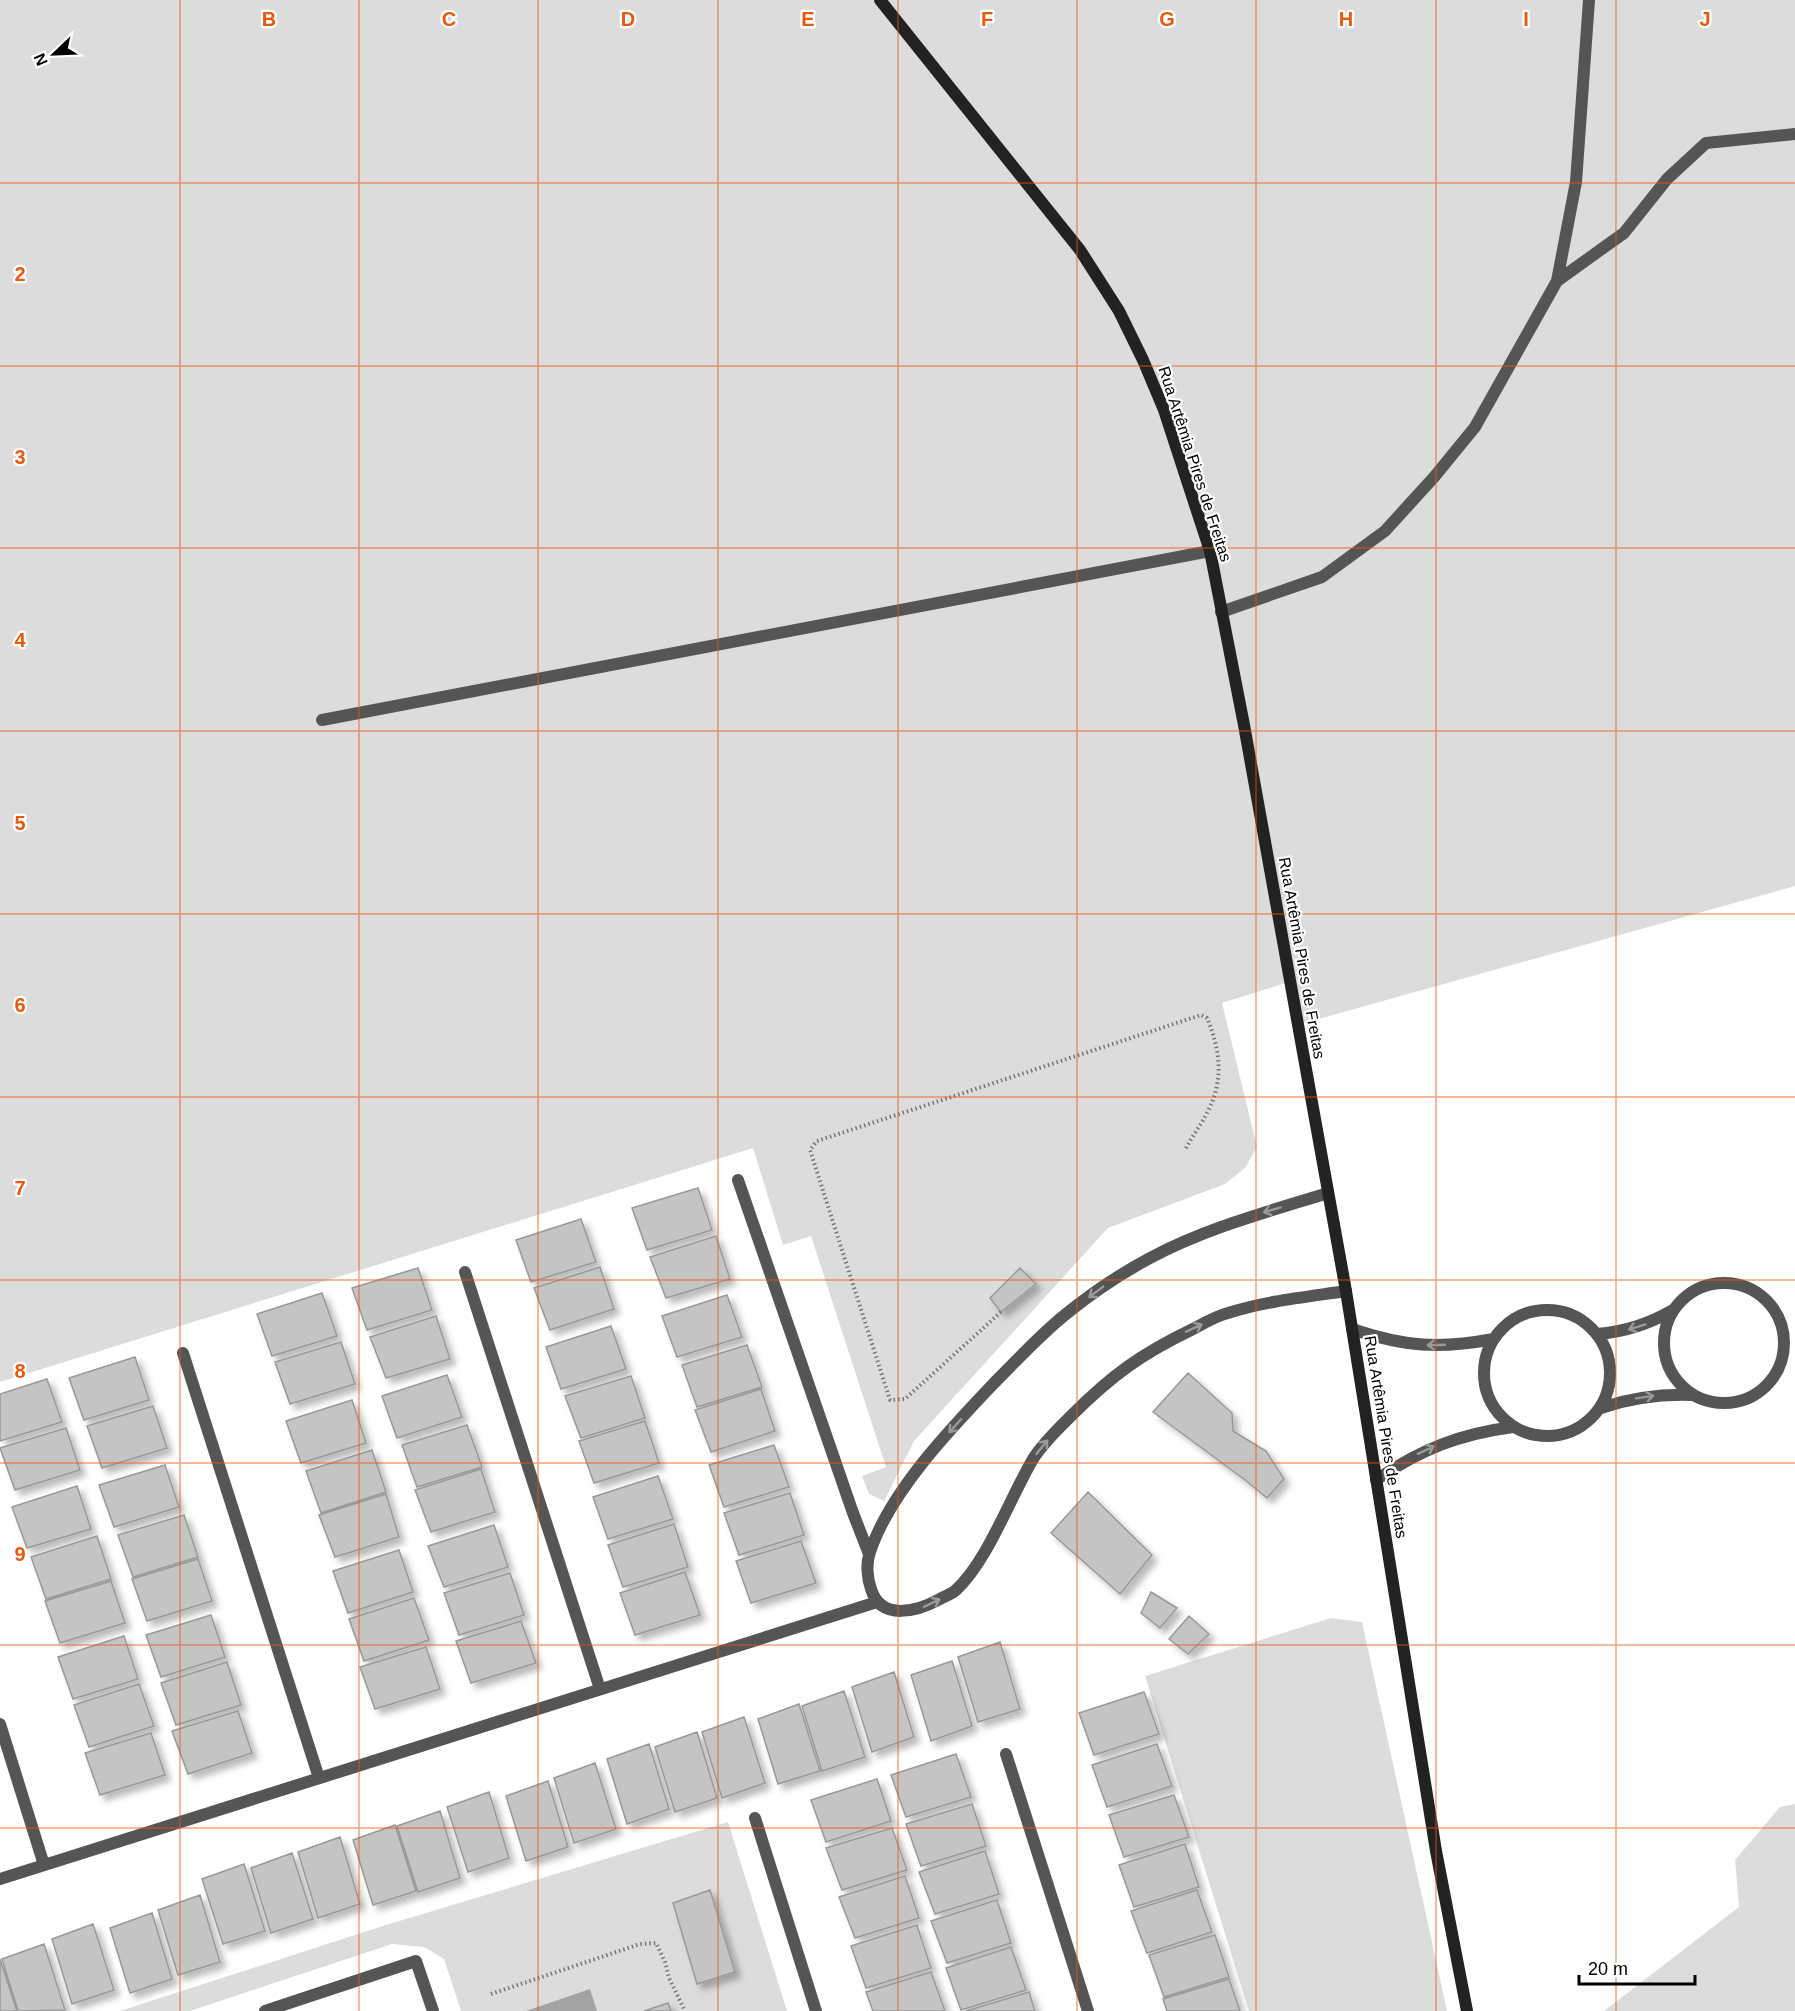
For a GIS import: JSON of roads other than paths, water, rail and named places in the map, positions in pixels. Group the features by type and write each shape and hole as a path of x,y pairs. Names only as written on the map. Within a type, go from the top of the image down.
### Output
{"street":[{"name":"Rua Artêmia Pires de Freitas","path":"880,0 1080,250 1119,311 1164,410 1210,551 1244,725 1346,1291 1436,1851 1467,2011"},
{"path":"1221,612 1322,577 1385,531 1436,476 1475,427 1557,281 1576,182 1589,0"},
{"path":"1557,281 1624,233 1667,179 1706,143 1795,134"},
{"path":"322,720 1210,551"},
{"path":"738,1180 869,1554 871,1591 877,1602 886,1609 903,1612 916,1610 955,1591 977,1563 1039,1450 1103,1384 1132,1362 1159,1345 1224,1314 1263,1304 1346,1291"},
{"path":"869,1554 884,1520 904,1488 946,1436 1023,1353 1064,1316 1104,1286 1149,1258 1199,1235 1328,1193"},
{"path":"465,1272 600,1689"},
{"path":"1597,1334 1630,1329 1653,1322 1673,1310 1686,1296 1702,1286 1721,1282 1740,1285 1757,1292 1771,1305 1781,1322 1785,1341 1783,1359 1775,1377 1762,1391 1746,1401 1728,1404 1709,1402 1691,1395 1677,1382 1667,1365 1664,1337 1665,1328 1673,1310"},
{"path":"1544,1310 1564,1312 1582,1320 1597,1334 1606,1351 1611,1370 1609,1390 1601,1408 1587,1424 1570,1433 1551,1437 1531,1435 1513,1427 1499,1414 1488,1396 1484,1377 1486,1357 1494,1339 1508,1324 1524,1314 1544,1310"},
{"path":"1352,1329 1400,1343 1425,1346 1460,1345 1494,1339"},
{"path":"183,1353 319,1778"},
{"path":"1601,1408 1648,1396 1691,1395"},
{"path":"1376,1480 1425,1450 1453,1439 1482,1431 1513,1427"},
{"path":"0,1879 877,1602"},
{"path":"0,1724 44,1865"},
{"path":"1006,1754 1089,2011"},
{"path":"755,1818 816,2011"},
{"path":"265,2011 416,1961 433,2011"}]}
